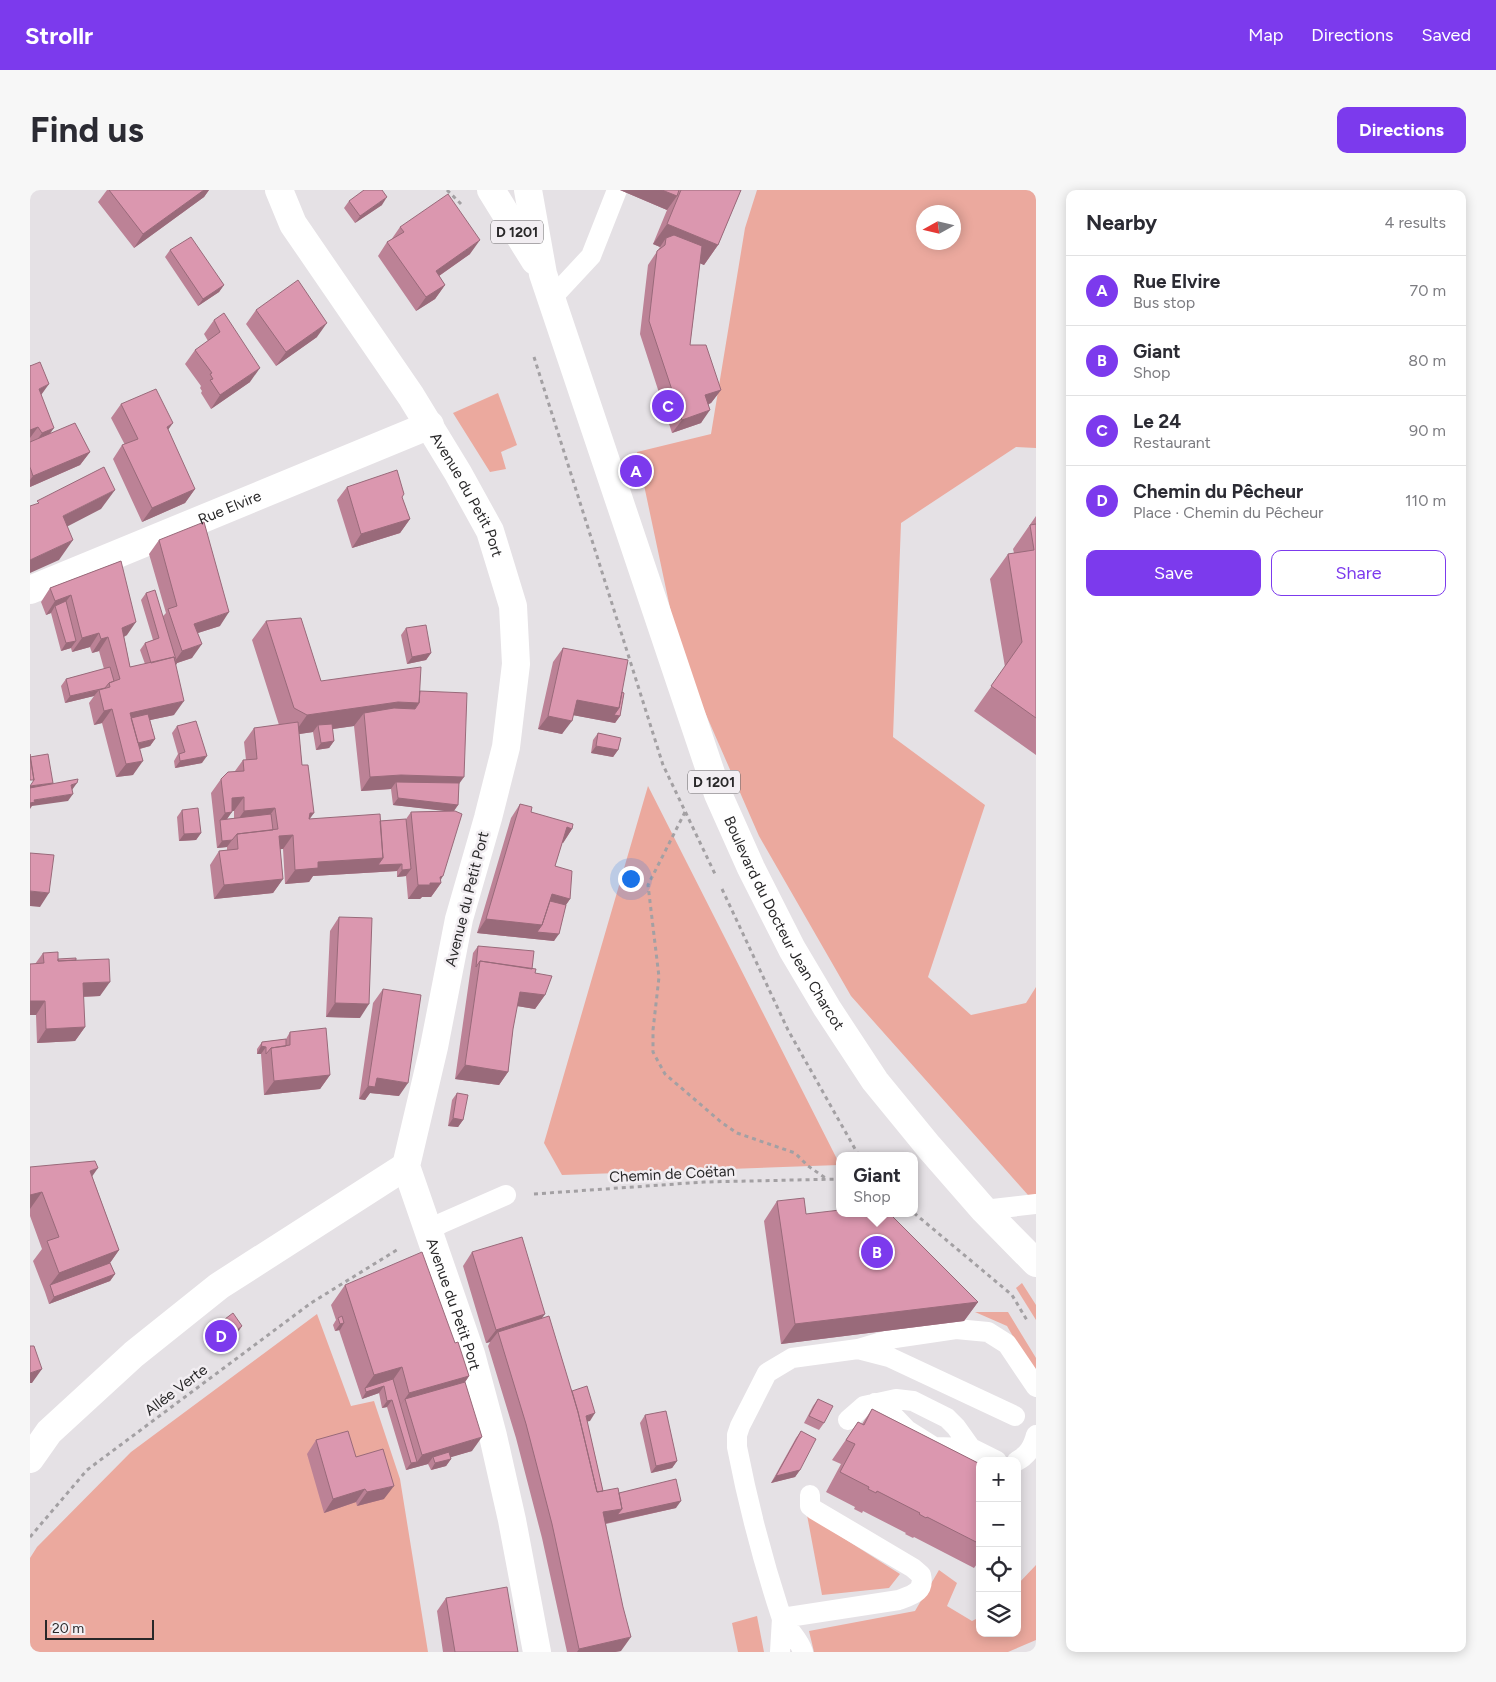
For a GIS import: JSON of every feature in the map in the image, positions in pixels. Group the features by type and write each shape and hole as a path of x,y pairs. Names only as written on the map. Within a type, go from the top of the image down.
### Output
{"street":[{"name":"Avenue du Petit Port","path":"280,190 293,224 430,424 458,472 490,531 513,606 516,664 506,747 459,919 434,1047 406,1166 471,1354 511,1512 537,1652"},
{"name":"Boulevard du Docteur Jean Charcot","path":"491,190 547,287"},
{"name":"Boulevard du Docteur Jean Charcot","path":"528,190 547,287 718,794 751,868 792,949 826,1008 876,1082 984,1210 1035,1263"},
{"name":"Rue Elvire","path":"30,590 430,424"},
{"path":"30,1459 49,1432 112,1373 219,1286 406,1166"}],"lane":[{"path":"547,287 591,256 616,190"},
{"path":"428,1231 506,1195"},
{"path":"984,1210 1036,1204"},
{"path":"803,1652 782,1618 753,1518 737,1447 737,1435 740,1426 767,1373 792,1358 858,1349 896,1338 956,1329 988,1332 1007,1344 1036,1387"},
{"path":"858,1349 889,1357 1015,1416"},
{"path":"848,1420 864,1406 896,1399 913,1401 947,1418 971,1448"},
{"path":"875,1403 883,1405 907,1430 934,1446 971,1448 989,1457"},
{"path":"1021,1459 1026,1456 1036,1435"},
{"path":"782,1618 899,1600 912,1595 919,1590 923,1583 922,1575 912,1568 815,1510 810,1506 810,1495"},
{"path":"780,1652 782,1618"}],"path":[{"path":"685,812 648,886 660,977 653,1030 653,1052 665,1074 721,1122 737,1133 795,1153 808,1166 827,1180"},
{"name":"Chemin de Coëtan","path":"506,1195 704,1182 836,1179"},
{"path":"918,1216 1012,1295 1031,1327"},
{"name":"Allée Verte","path":"30,1537 87,1470 311,1303 428,1231"}],"shaded area":[{"path":"757,190 1036,190 1036,448 1016,447 901,523 893,737 985,805 928,977 971,1015 1026,1003 1036,987 1036,1204 851,996 759,836 680,655 637,452 711,434 745,228"},
{"path":"498,393 517,445 501,452 506,469 490,472 453,413"},
{"path":"648,786 836,1157 836,1165 562,1175 544,1143"},
{"path":"1022,1283 1036,1305 1036,1320 1016,1288"},
{"path":"975,1312 1008,1312 1036,1358 1036,1376 1007,1326"},
{"path":"317,1314 351,1406 374,1401 400,1479 428,1652 30,1652 30,1558 37,1547 131,1452"},
{"path":"807,1515 900,1574 889,1588 822,1595"},
{"path":"1036,1565 1036,1640 1008,1652 814,1652 809,1631 915,1611 939,1570 957,1583 947,1606 972,1621 976,1619 976,1637 1021,1637 1021,1581"},
{"path":"757,1616 764,1652 738,1652 732,1623"}],"building":[{"path":"109,190 204,190 143,234"},
{"path":"364,190 382,190 387,197 360,216 349,201"},
{"path":"662,190 679,190 677,196"},
{"path":"681,190 741,190 718,245 667,224"},
{"path":"448,194 480,240 436,271 445,285 426,297 387,242 404,232 400,227"},
{"path":"674,235 702,246 690,345 706,345 721,390 705,395 710,410 682,420 649,321 657,251 665,245 666,238"},
{"path":"191,237 224,285 203,299 170,250"},
{"path":"298,280 327,323 286,352 256,310"},
{"path":"224,313 260,368 220,395 210,380 213,379 210,374 212,373 195,350 220,332 214,320"},
{"path":"40,362 49,384 39,389 54,428 42,433 38,427 30,430 30,366"},
{"path":"156,389 173,423 167,427 195,489 152,508 122,445 138,439 121,404"},
{"path":"75,423 90,452 33,476 30,467 30,442"},
{"path":"104,467 115,490 63,516 73,540 30,560 30,506 39,503 37,501"},
{"path":"397,470 404,494 402,497 410,519 361,534 347,487"},
{"path":"204,522 229,612 194,624 202,644 182,651 168,609 177,606 159,540"},
{"path":"1036,524 1036,718 991,686 1022,642 1008,554 1034,550 1030,525"},
{"path":"121,561 136,622 122,628 130,667 174,657 184,701 130,713 143,761 126,764 112,709 104,711 99,690 110,687 109,683 120,679 108,637 101,639 99,633 82,638 71,595 55,601 50,588"},
{"path":"155,590 177,663 174,657 151,663 145,643 159,638 146,593"},
{"path":"66,601 76,641 66,643 55,606"},
{"path":"301,618 321,681 421,667 419,703 398,702 307,715 294,708 266,621"},
{"path":"426,625 431,653 412,657 406,628"},
{"path":"563,648 628,660 619,708 577,700 572,721 548,716"},
{"path":"110,667 114,681 105,688 70,696 66,679"},
{"path":"420,691 467,693 464,777 401,775 370,777 364,713 394,708 415,709 419,703"},
{"path":"622,692 624,693 620,716 614,715 619,708"},
{"path":"148,714 155,739 138,743 131,718"},
{"path":"196,721 207,756 180,761 179,754 185,752 177,726"},
{"path":"298,722 302,765 308,765 314,813 310,813 309,819 380,814 383,858 318,862 318,868 295,870 293,835 279,836 283,879 224,885 219,851 238,849 237,834 278,829 275,808 244,811 244,797 232,798 232,812 225,813 221,779 228,772 244,771 243,760 257,759 254,728"},
{"path":"332,724 334,741 321,743 318,725"},
{"path":"598,733 621,738 618,750 596,746"},
{"path":"30,754 34,780 30,780"},
{"path":"48,754 53,783 30,786 34,780 30,757"},
{"path":"78,779 77,783 71,785 73,794 34,800 35,802 30,803 30,788"},
{"path":"396,782 459,783 458,805 398,798"},
{"path":"520,804 532,807 531,812 573,824 572,829 567,827 555,866 572,871 570,899 552,894 542,925 486,919"},
{"path":"198,808 201,833 184,834 182,810"},
{"path":"455,811 462,814 443,876 440,877 441,883 418,885 411,812"},
{"path":"271,814 273,830 237,834 232,840 222,841 220,820"},
{"path":"406,819 411,869 402,870 402,864 378,865 383,858 380,821"},
{"path":"30,853 54,855 49,893 30,891"},
{"path":"550,901 566,905 559,934 537,932 542,925"},
{"path":"339,917 372,918 369,1004 335,1003"},
{"path":"478,946 534,951 532,969 480,961 476,967"},
{"path":"58,952 58,961 109,959 110,982 83,983 85,1027 46,1029 45,1001 30,1001 30,964 44,963 43,953"},
{"path":"76,958 76,960 58,961 58,959"},
{"path":"480,961 536,969 535,973 552,976 545,995 520,992 508,1072 465,1065"},
{"path":"383,989 421,995 408,1083 377,1078 375,1087 368,1086"},
{"path":"326,1028 330,1075 274,1081 271,1048 290,1045 290,1032"},
{"path":"286,1039 286,1046 271,1048 266,1054 266,1047 261,1046 262,1042"},
{"path":"457,1093 468,1095 463,1120 453,1118"},
{"path":"95,1161 98,1168 90,1171 119,1250 59,1273 47,1241 59,1237 42,1192 30,1195 30,1167"},
{"path":"804,1198 806,1214 836,1210 836,1217 893,1217 978,1302 795,1324 777,1201"},
{"path":"522,1237 545,1314 496,1330 472,1252"},
{"path":"422,1252 455,1343 458,1342 469,1376 409,1393 402,1367 374,1375 345,1285"},
{"path":"110,1263 115,1274 54,1297 50,1285"},
{"path":"233,1313 242,1326 220,1344 209,1331"},
{"path":"342,1316 344,1323 340,1324 338,1318"},
{"path":"549,1316 578,1412 597,1492 618,1488 622,1509 603,1512 631,1637 579,1649 552,1524 526,1424 498,1332"},
{"path":"30,1346 34,1346 42,1369 30,1373"},
{"path":"393,1379 417,1462 411,1463 392,1400 387,1401 384,1386 366,1392 365,1388"},
{"path":"465,1382 482,1437 422,1455 405,1399"},
{"path":"587,1386 595,1413 586,1416 603,1491 597,1492 572,1391"},
{"path":"818,1399 833,1406 824,1423 809,1416"},
{"path":"872,1409 976,1462 976,1542 926,1518 877,1491 876,1493 868,1489 869,1487 840,1472 855,1444 846,1440 858,1422 864,1425"},
{"path":"666,1411 677,1461 656,1466 645,1415"},
{"path":"348,1431 356,1457 383,1449 394,1486 367,1492 365,1489 333,1499 316,1440"},
{"path":"801,1431 816,1439 800,1470 776,1476"},
{"path":"449,1452 451,1459 435,1463 433,1457"},
{"path":"676,1479 681,1501 617,1515 622,1509 619,1493"},
{"path":"507,1587 518,1652 455,1652 446,1598"}],"place":[{"name":"Le 24","path":"668,406"},
{"name":"Rue Elvire","path":"636,471"},
{"name":"Giant","path":"877,1252"},
{"name":"Chemin du Pêcheur","path":"221,1336"}]}
